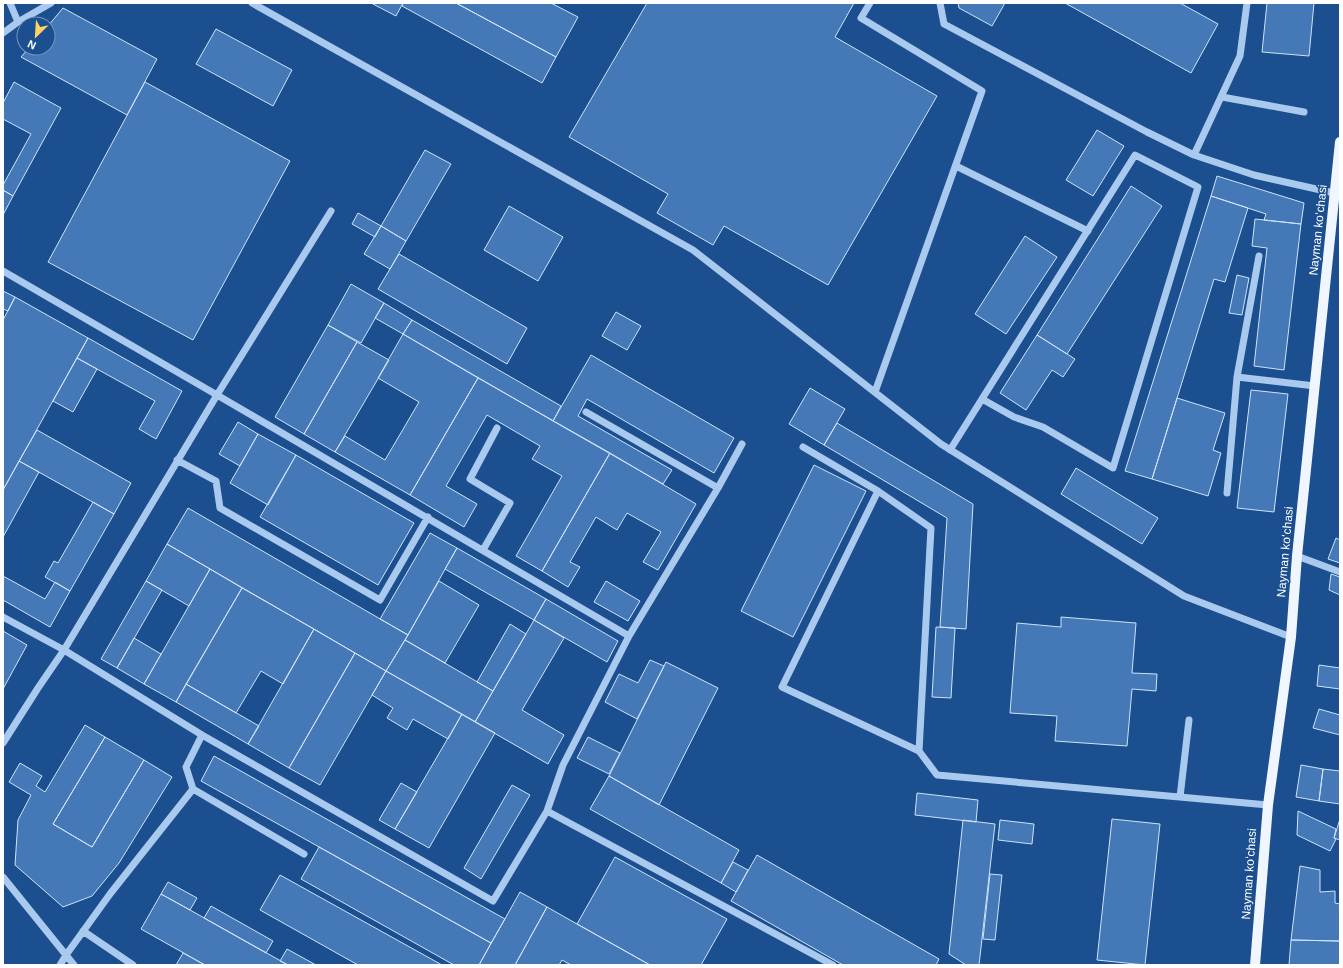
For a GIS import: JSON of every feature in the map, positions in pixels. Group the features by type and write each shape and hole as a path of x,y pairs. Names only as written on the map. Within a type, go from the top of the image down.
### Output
{"main road":[{"name":"Nayman koʻchasi","path":"1255,965 1268,805 1291,637 1297,556 1340,142"}],"street":[{"path":"10,3 16,17"},
{"path":"29,16 52,3"},
{"path":"252,3 693,250 950,450 1184,596 1291,637"},
{"path":"870,3 861,18 982,91 875,392"},
{"path":"940,3 944,24 1147,132 1194,155 1254,175 1334,193"},
{"path":"1194,155 1240,56 1247,3"},
{"path":"3,33 16,23"},
{"path":"1222,97 1304,112"},
{"path":"950,450 1135,155 1198,187 1113,468 1043,427 1014,416 982,399"},
{"path":"956,166 1088,231"},
{"path":"3,743 64,650 177,460 331,211"},
{"path":"1227,493 1237,377 1259,256"},
{"path":"3,271 629,636"},
{"path":"1237,377 1315,386"},
{"path":"586,412 718,488"},
{"path":"483,550 510,503 470,479 497,428"},
{"path":"3,617 64,650 202,735 493,901 546,811 563,765 629,636 718,488 742,444"},
{"path":"803,447 878,491 931,528 919,751"},
{"path":"177,460 216,482 220,508 380,600 428,518"},
{"path":"878,491 782,687 919,751 937,776 1268,805"},
{"path":"1297,556 1340,572"},
{"path":"1180,797 1188,720"},
{"path":"202,735 186,767 193,788 304,854"},
{"path":"60,965 110,894 193,788"},
{"path":"546,811 833,965"},
{"path":"3,877 74,965"},
{"path":"83,931 133,965"}],"building":[{"path":"371,3 403,3 396,16"},
{"path":"403,3 456,3 556,57 542,83 402,6"},
{"path":"456,3 551,3 578,17 556,57"},
{"path":"647,3 854,3 835,37 937,96 828,285 724,226 713,245 657,213 668,194 569,137"},
{"path":"958,3 1005,3 992,26 959,8"},
{"path":"1065,3 1180,3 1218,24 1191,73"},
{"path":"1267,3 1314,3 1309,56 1262,52"},
{"path":"63,8 157,59 127,115 21,57 56,56 56,16"},
{"path":"216,29 292,70 273,106 196,64"},
{"path":"14,82 61,108 13,196 3,190 3,185 31,134 3,119 3,103"},
{"path":"145,82 290,161 193,340 48,262"},
{"path":"1097,130 1124,146 1093,196 1066,180"},
{"path":"425,150 451,164 406,241 381,226"},
{"path":"1217,176 1304,203 1301,224 1264,220 1266,214 1211,196"},
{"path":"1131,186 1162,206 1067,354 1037,335"},
{"path":"3,190 13,196 3,215"},
{"path":"1211,196 1248,208 1225,282 1214,279 1152,479 1125,471"},
{"path":"509,206 563,237 538,281 484,250"},
{"path":"358,213 381,226 375,237 352,224"},
{"path":"1255,219 1301,224 1284,370 1254,366 1267,248 1252,246"},
{"path":"381,226 406,241 390,269 364,254"},
{"path":"1025,236 1057,257 1006,334 975,314"},
{"path":"399,254 527,328 507,364 378,289"},
{"path":"1237,275 1249,278 1242,315 1229,313"},
{"path":"351,284 384,303 361,343 328,325"},
{"path":"3,291 15,297 8,311 3,309"},
{"path":"15,297 88,338 3,490 3,320"},
{"path":"384,303 412,320 403,334 375,318"},
{"path":"616,312 641,326 627,350 602,336"},
{"path":"412,320 561,406 553,421 403,334"},
{"path":"328,325 357,342 304,434 275,417"},
{"path":"403,334 478,378 410,495 335,452 345,436 385,460 419,402 378,378"},
{"path":"1037,335 1075,359 1063,377 1052,370 1026,410 1000,393"},
{"path":"88,338 182,391 156,439 139,429 155,401 77,358"},
{"path":"357,342 389,360 335,452 304,434"},
{"path":"591,355 734,438 714,473 587,399 578,416 672,470 663,484 553,421"},
{"path":"77,358 97,369 73,412 53,401"},
{"path":"478,378 610,453 542,571 516,556 562,476 532,459 540,446 487,415 446,486 477,504 464,527 410,495"},
{"path":"810,388 845,409 824,445 789,424"},
{"path":"1251,390 1288,394 1274,512 1237,508"},
{"path":"1177,398 1225,413 1213,450 1221,453 1208,496 1152,479"},
{"path":"238,422 258,434 240,466 219,454"},
{"path":"837,423 973,504 966,629 940,627 947,518 824,445"},
{"path":"37,430 131,483 114,514 19,461"},
{"path":"258,434 296,455 268,505 230,483"},
{"path":"610,453 696,504 658,570 643,562 661,532 627,513 617,530 596,517 570,562 580,567 568,587 542,571"},
{"path":"296,455 414,523 378,585 260,517"},
{"path":"19,461 39,472 3,537 3,490"},
{"path":"814,465 866,491 793,637 741,611"},
{"path":"1076,468 1158,518 1142,544 1061,494"},
{"path":"93,502 114,514 70,591 45,577 54,561 58,563"},
{"path":"188,508 408,635 386,671 167,544"},
{"path":"430,533 457,548 408,635 380,619"},
{"path":"1336,538 1340,540 1340,563 1328,559"},
{"path":"167,544 210,569 189,606 146,581"},
{"path":"457,548 546,599 534,620 445,569"},
{"path":"210,569 242,588 176,702 144,684"},
{"path":"1331,574 1340,577 1340,595 1329,590"},
{"path":"3,576 45,599 55,582 70,591 50,627 3,600"},
{"path":"146,581 162,590 117,668 101,659"},
{"path":"439,581 479,605 445,663 405,640"},
{"path":"606,581 640,601 628,621 594,602"},
{"path":"242,588 314,629 283,684 261,671 236,713 186,684"},
{"path":"546,599 618,641 607,662 534,620"},
{"path":"1061,617 1136,623 1132,673 1157,674 1156,691 1132,689 1127,746 1055,741 1057,716 1010,713 1017,623 1061,627"},
{"path":"534,620 564,638 522,710 564,735 548,764 475,722"},
{"path":"510,624 526,634 493,691 477,682"},
{"path":"936,627 955,628 951,698 932,697"},
{"path":"314,629 355,653 289,768 248,744"},
{"path":"3,631 27,645 3,689"},
{"path":"134,638 161,654 144,684 117,668"},
{"path":"405,640 493,691 475,722 386,671"},
{"path":"355,653 386,671 320,785 289,768"},
{"path":"650,660 664,666 637,719 605,702 619,674 638,683"},
{"path":"666,662 718,688 659,805 609,776"},
{"path":"1319,665 1340,668 1340,689 1317,686"},
{"path":"386,671 462,714 448,739 413,719 407,730 387,718 393,708 372,695"},
{"path":"186,684 259,726 248,744 176,702"},
{"path":"1319,709 1340,715 1340,735 1313,728"},
{"path":"462,714 495,733 429,848 395,829"},
{"path":"85,725 105,737 53,824 92,847 144,760 172,777 119,863 92,896 63,907 15,865 18,820 31,795 9,782 20,763 42,776 36,786 45,792"},
{"path":"105,737 144,760 92,847 53,824"},
{"path":"588,737 620,753 609,774 577,758"},
{"path":"214,756 505,919 491,943 201,781"},
{"path":"1301,765 1323,769 1319,801 1296,797"},
{"path":"1323,769 1340,771 1340,804 1319,801"},
{"path":"609,776 739,850 721,883 590,809"},
{"path":"401,783 417,792 395,829 379,820"},
{"path":"512,785 530,795 481,879 464,868"},
{"path":"917,793 978,800 976,822 915,815"},
{"path":"1298,811 1336,829 1334,838 1336,839 1330,851 1297,835"},
{"path":"1112,819 1160,824 1145,965 1097,960"},
{"path":"1340,819 1340,840 1334,838"},
{"path":"963,820 995,824 979,965 966,965 949,954"},
{"path":"1000,820 1034,824 1032,844 998,840"},
{"path":"319,847 491,943 479,965 454,965 301,879"},
{"path":"757,855 939,959 936,965 843,965 731,901"},
{"path":"615,857 727,919 701,965 650,965 577,924"},
{"path":"733,862 748,870 736,892 721,883"},
{"path":"1300,866 1320,870 1320,892 1335,891 1335,903 1340,904 1340,941 1291,940"},
{"path":"990,874 1002,875 995,940 983,939"},
{"path":"280,875 442,965 358,965 260,910"},
{"path":"168,882 197,898 190,910 161,894"},
{"path":"520,892 547,907 515,965 479,965"},
{"path":"161,894 288,965 205,965 141,929"},
{"path":"211,906 273,941 266,953 204,918"},
{"path":"547,907 650,965 571,965 562,960 559,965 515,965"},
{"path":"1291,940 1340,941 1340,965 1289,965"},
{"path":"287,949 316,965 288,965 280,961"},
{"path":"183,953 205,965 176,965"}]}
